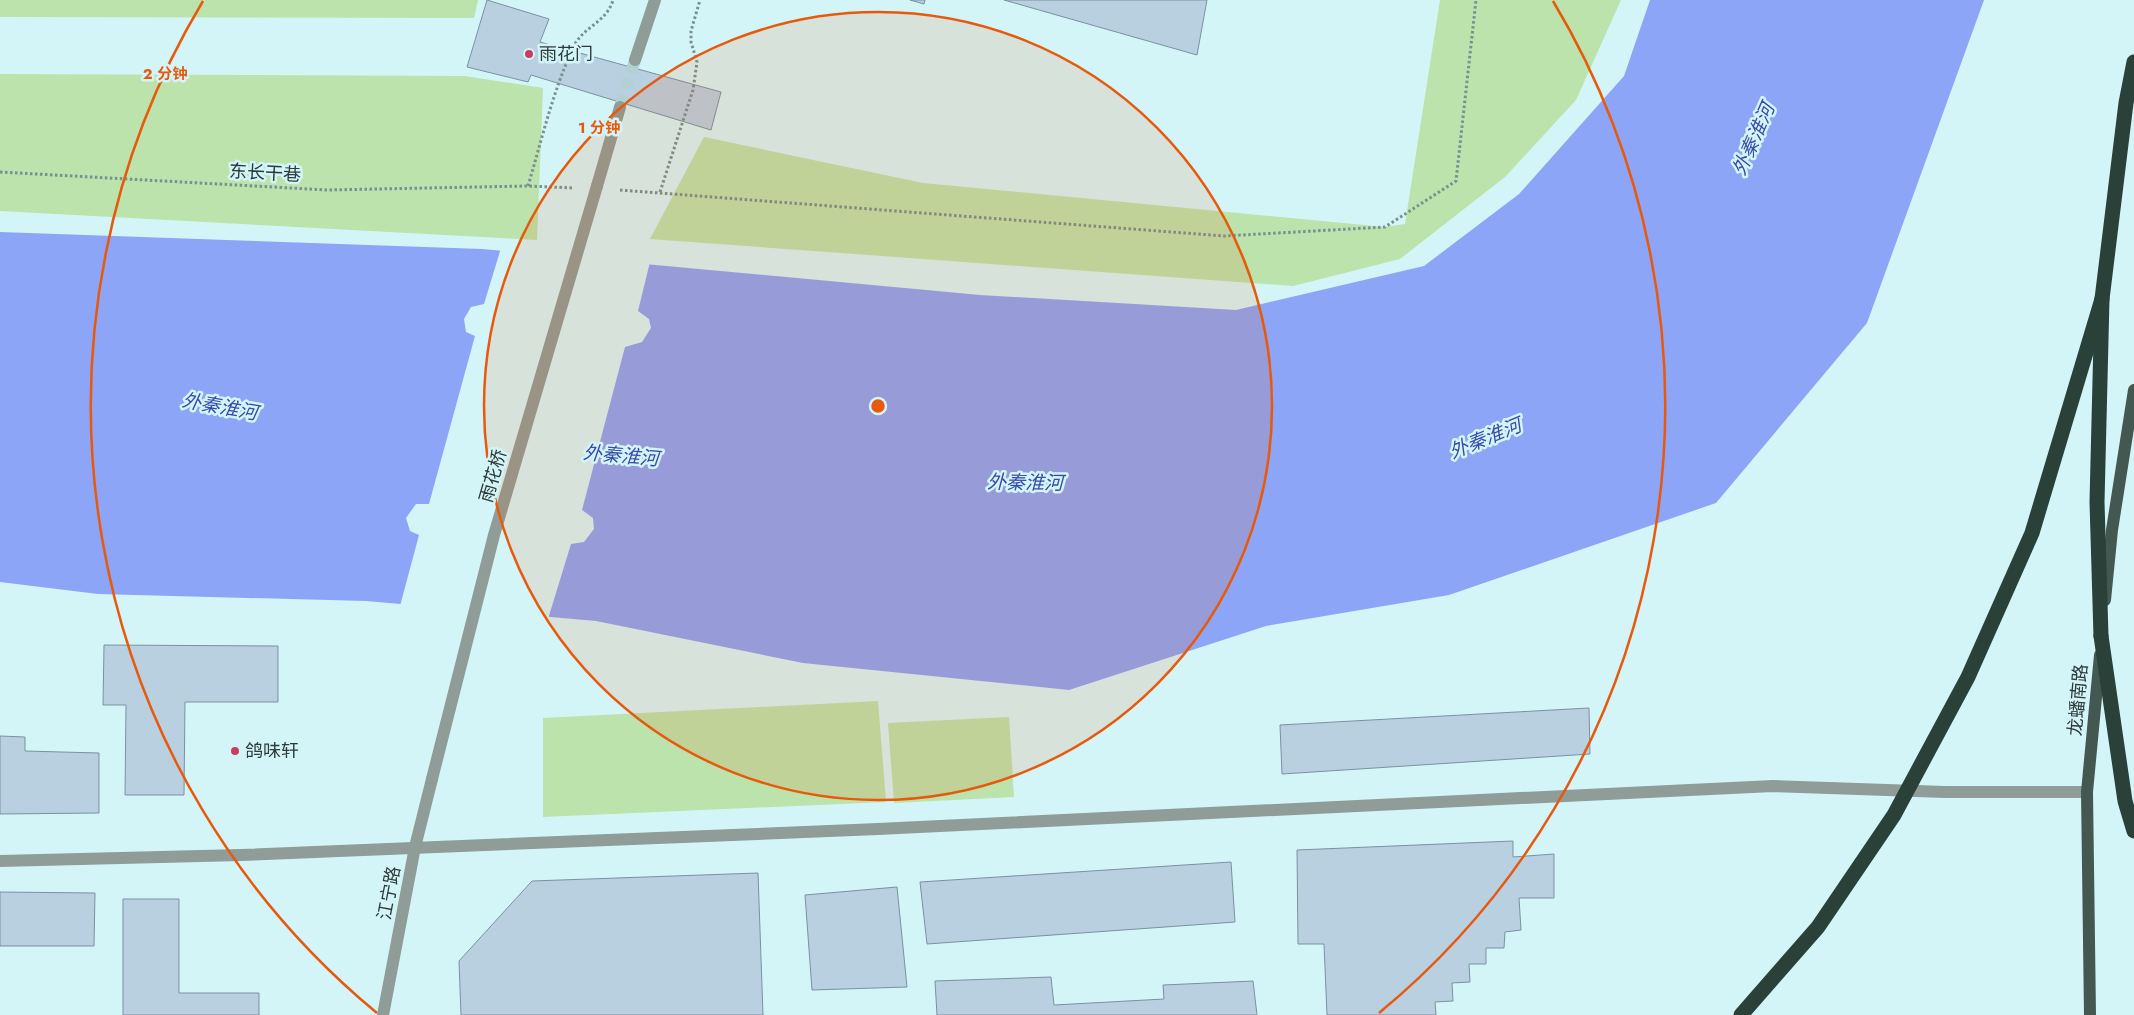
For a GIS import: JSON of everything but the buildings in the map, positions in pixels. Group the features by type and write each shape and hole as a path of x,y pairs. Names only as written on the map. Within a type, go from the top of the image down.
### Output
{"highway":[{"path":"2134,62 2126,103 2102,299 2097,502 2101,636 2125,801 2134,832"},
{"path":"1741,1015 1818,927 1894,815 1968,677 2032,533 2102,299"}],"main road":[{"name":"龙蟠南路","path":"2090,1015 2087,792 2112,530 2134,390"}],"street":[{"path":"635,60 655,0"},
{"name":"雨花桥","path":"432,779 494,535 620,106"},
{"name":"江宁路","path":"382,1015 415,847 432,779"},
{"path":"0,861 240,855 878,829 1774,786 1945,792 2087,792"}],"path":[{"path":"528,186 554,98 574,45 581,36 606,15 613,0"},
{"path":"660,192 693,90 697,62 691,42 691,31 700,0"},
{"path":"613,190 660,192 1224,236 1385,227 1456,181 1476,0"},
{"name":"东长干巷","path":"0,172 327,190 528,186 575,188"}],"green space":[{"path":"0,0 478,0 474,18 0,17"},
{"path":"1440,0 1621,0 1576,100 1505,177 1400,259 1293,286 650,239 704,137 923,183 1385,227 1405,224"},
{"path":"0,74 465,76 543,88 537,240 0,211"},
{"path":"878,701 886,802 543,817 543,718"},
{"path":"1009,717 1014,797 894,803 888,723"}],"water":[{"name":"外秦淮河","path":"1650,0 1984,0 1867,323 1716,503 1449,595 1266,626 1069,690 803,663 596,621 366,601 98,594 0,582 0,232 482,249 980,295 1236,310 1424,266 1519,194 1624,76"}],"pier":[{"path":"501,248 650,262 638,311 649,319 651,328 642,342 625,347 582,510 593,518 594,529 584,542 571,544 548,619 400,606 419,535 410,531 406,518 416,504 429,504 475,336 466,332 464,319 471,307 484,304"}],"tunnel":[{"path":"620,107 635,60"}],"place":[{"name":"雨花门","path":"529,54"},
{"name":"鸽味轩","path":"235,751"}]}
